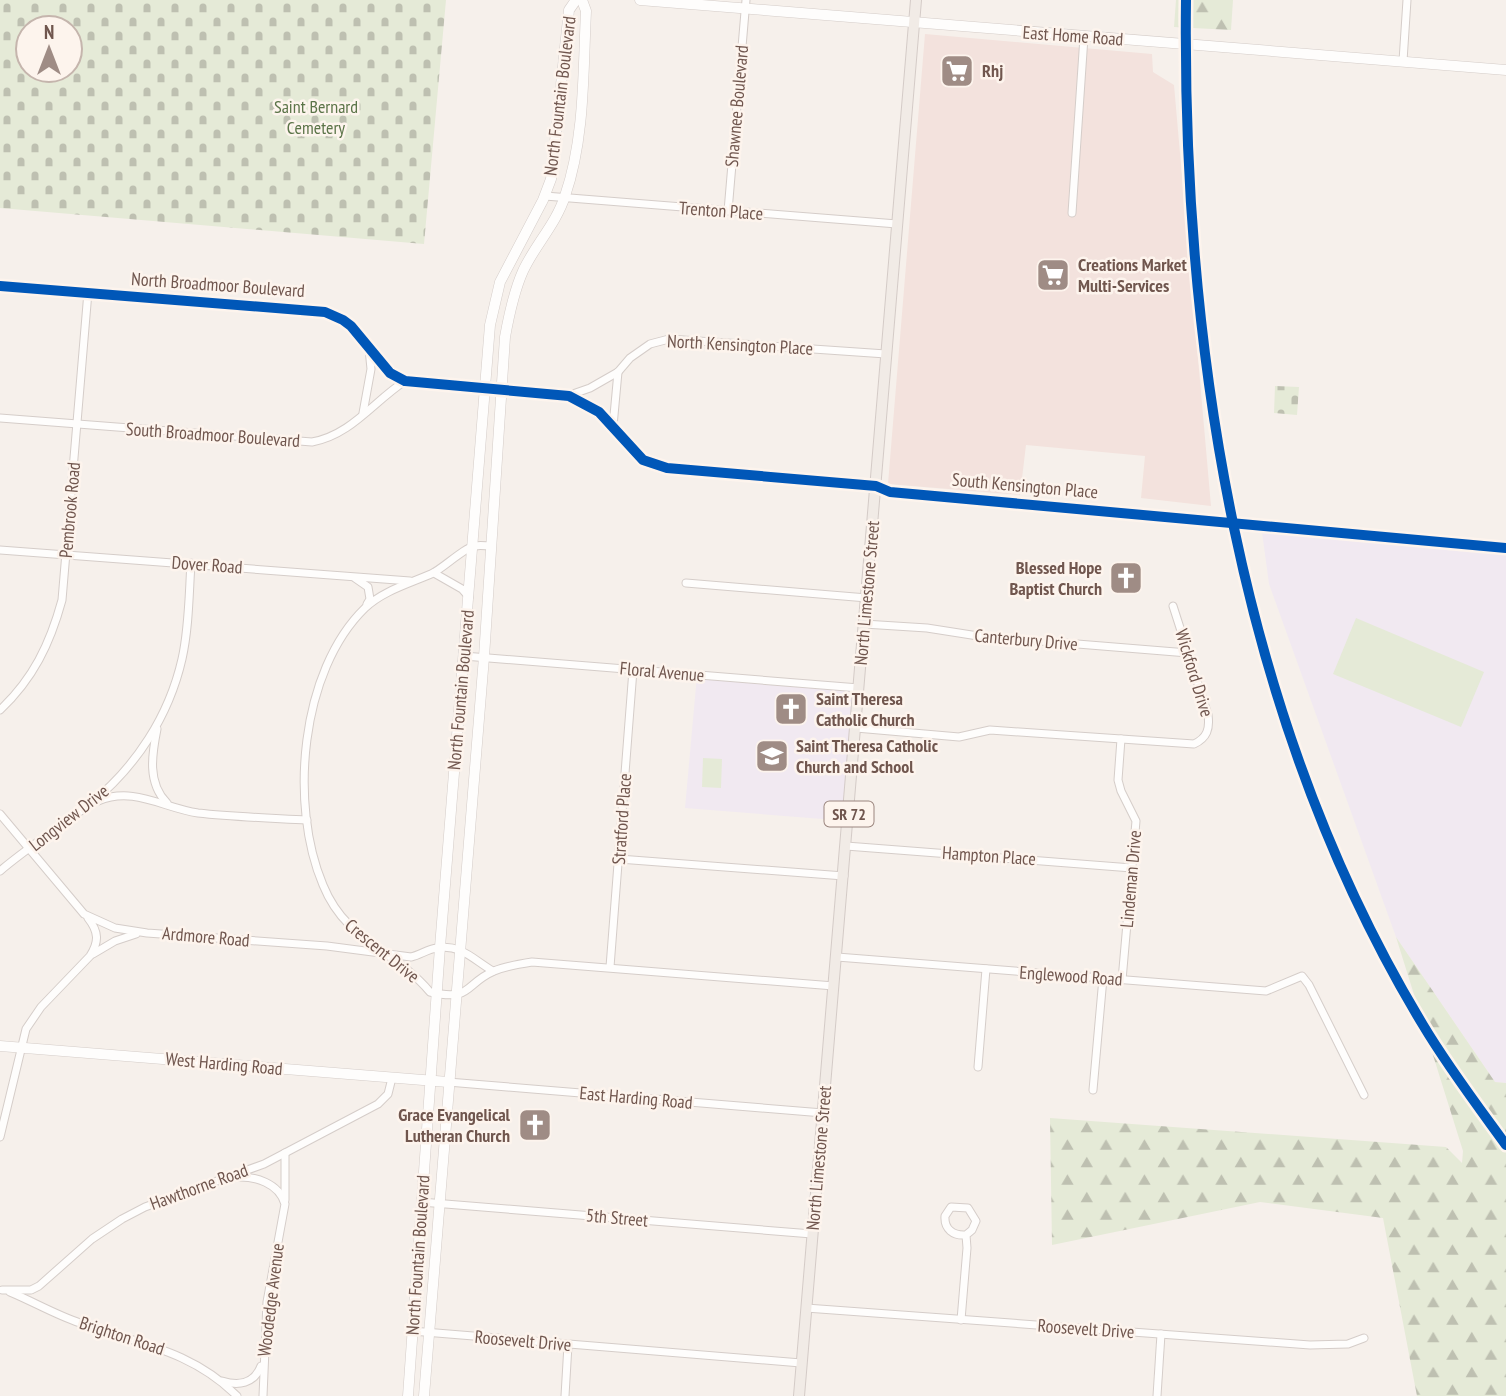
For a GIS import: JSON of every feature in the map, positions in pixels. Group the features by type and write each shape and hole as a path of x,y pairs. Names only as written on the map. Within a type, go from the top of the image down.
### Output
{"main road":[{"name":"North Limestone Street","path":"799,1396 916,0"}],"street":[{"name":"North Fountain Boulevard","path":"408,1396 436,994 490,326 500,282 545,196 555,162 569,10 576,0"},
{"name":"North Fountain Boulevard","path":"424,1396 484,657 505,337 523,271 565,199 574,167 586,11 582,0"},
{"name":"East Home Road","path":"640,0 746,4 914,23 1506,70"},
{"path":"1403,61 1407,0"},
{"name":"Shawnee Boulevard","path":"728,211 746,4"},
{"path":"1072,213 1084,37"},
{"name":"Trenton Place","path":"545,196 897,224"},
{"name":"North Broadmoor Boulevard","path":"0,286 325,312 351,326 390,373 405,381"},
{"name":"Pembrook Road","path":"1,706 29,679 48,645 62,600 88,292"},
{"name":"North Kensington Place","path":"569,396 618,372 630,358 650,344 669,339 886,354"},
{"path":"363,414 371,369 369,348"},
{"path":"613,426 618,372"},
{"path":"405,381 569,396"},
{"name":"South Broadmoor Boulevard","path":"0,418 312,442 337,435 354,424 405,381"},
{"name":"South Kensington Place","path":"569,396 599,412 643,460 667,468 876,486 890,492 1506,548"},
{"path":"473,546 491,546"},
{"name":"Crescent Drive","path":"457,996 430,992 411,972 367,942 340,918 317,869 307,820 305,772 307,740 317,696 338,644 366,608 383,595 434,573 473,546"},
{"name":"Dover Road","path":"0,550 414,581"},
{"name":"Longview Drive","path":"0,871 90,804 123,773 158,724 169,701 183,657 191,563"},
{"path":"434,573 462,589 469,597"},
{"path":"353,577 368,587 370,599 366,608"},
{"path":"686,583 867,598"},
{"name":"Wickford Drive","path":"1121,739 1194,744 1203,740 1210,725 1173,606"},
{"name":"Canterbury Drive","path":"864,624 1188,653"},
{"name":"Floral Avenue","path":"464,656 859,688"},
{"name":"Stratford Place","path":"610,967 634,670"},
{"path":"158,724 153,755 154,781 162,798 170,806"},
{"path":"856,728 959,737 990,730 1121,739"},
{"name":"Lindeman Drive","path":"1121,739 1118,780 1136,821 1122,980"},
{"path":"90,804 106,797 127,795 202,813 307,820"},
{"name":"Ardmore Road","path":"0,814 85,914 114,928 147,933 327,946 411,957 440,947 460,949"},
{"name":"Hampton Place","path":"846,846 1132,868"},
{"path":"619,859 844,876"},
{"path":"0,1137 20,1048 30,1020 96,947 97,934 85,914"},
{"path":"90,956 115,941 147,933"},
{"path":"460,949 493,971"},
{"name":"Englewood Road","path":"837,957 1266,990 1302,976 1364,1095"},
{"path":"457,996 493,971 532,962 834,986"},
{"path":"978,1067 986,969"},
{"path":"1093,1090 1103,978"},
{"name":"West Harding Road","path":"0,1046 448,1082"},
{"name":"Hawthorne Road","path":"1,1290 30,1290 39,1286 92,1239 122,1219 145,1207 264,1164 378,1104 388,1094 392,1078"},
{"name":"East Harding Road","path":"448,1082 823,1114"},
{"name":"Woodedge Avenue","path":"263,1396 267,1302 285,1204 285,1153"},
{"path":"225,1178 247,1176 263,1181 281,1193 285,1204"},
{"name":"5th Street","path":"421,1202 812,1234"},
{"path":"961,1320 966,1235 975,1226 975,1216 968,1208 951,1207 945,1216 946,1227 954,1234 966,1235"},
{"name":"Brighton Road","path":"1,1290 83,1324 181,1356 218,1379 237,1396"},
{"name":"Roosevelt Drive","path":"806,1308 1310,1345 1348,1344 1364,1338"},
{"name":"Roosevelt Drive","path":"412,1331 801,1363"},
{"path":"1157,1396 1161,1334"},
{"path":"565,1396 568,1345"},
{"path":"218,1379 231,1384 244,1383 257,1375 263,1359"}],"shaded area":[{"path":"925,34 1152,54 1153,72 1174,85 1211,506 1141,498 1145,456 1026,445 1020,495 888,484"},
{"path":"1261,525 1506,548 1506,1083 1495,1082 1396,937 1269,584"},
{"name":"Saint Theresa Catholic Church and School","path":"697,675 859,688 848,821 685,808"}],"green space":[{"name":"Saint Bernard Cemetery","path":"0,0 446,0 424,244 0,208"},
{"path":"1176,0 1233,0 1231,30 1174,27"},
{"path":"1275,386 1299,387 1297,415 1274,413"},
{"path":"1356,618 1484,672 1461,727 1333,674"},
{"path":"703,758 722,759 721,788 702,787"},
{"path":"1396,937 1495,1082 1506,1083 1506,1396 1417,1396 1383,1218 1260,1202 1052,1245 1050,1118 1446,1147 1462,1163 1463,1151"}],"cycle path":[{"path":"1186,0 1188,132 1196,265 1211,398 1234,530 1267,660 1308,786 1360,909 1423,1025 1506,1145"},
{"path":"0,286 325,312 351,326 390,373 405,381 569,396 599,412 643,460 667,468 876,486 890,492 1506,548"}],"place":[{"name":"Rhj","path":"957,71"},
{"name":"Creations Market Multi-Services","path":"1053,275"},
{"name":"Blessed Hope Baptist Church","path":"1126,578"},
{"name":"Saint Theresa Catholic Church","path":"791,709"},
{"name":"Saint Theresa Catholic Church and School","path":"772,756"},
{"name":"Grace Evangelical Lutheran Church","path":"535,1125"}]}
